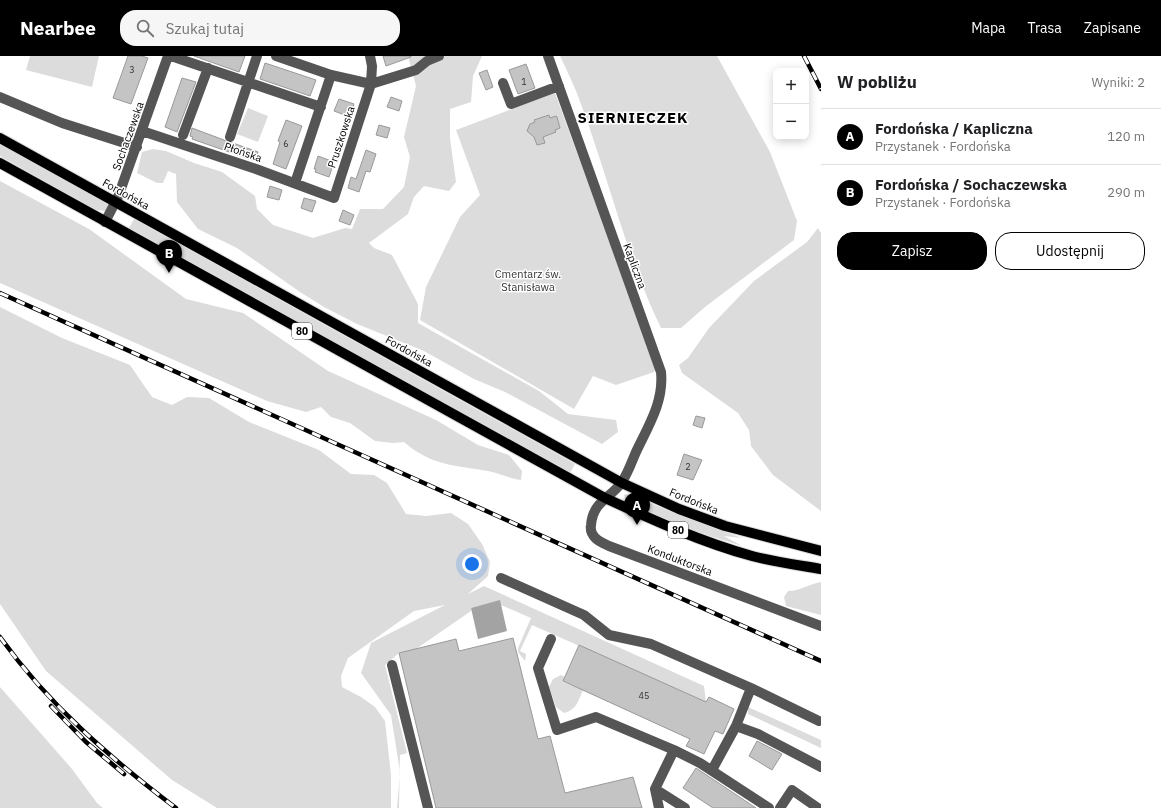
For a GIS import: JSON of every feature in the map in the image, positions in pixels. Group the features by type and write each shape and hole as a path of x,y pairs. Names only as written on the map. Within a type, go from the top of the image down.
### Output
{"main road":[{"name":"Fordońska","path":"0,138 622,483 679,509 725,526 821,551"},
{"name":"80","path":"0,163 605,498 690,535 753,556 821,569"}],"street":[{"path":"230,137 257,56"},
{"path":"276,56 331,75 371,84 416,70 427,61 439,56"},
{"path":"370,56 372,66 371,84"},
{"name":"Kapliczna","path":"548,56 661,372 662,386 660,400 622,483"},
{"path":"167,57 208,68 321,107"},
{"name":"Sochaczewska","path":"105,222 116,202 137,147 167,57"},
{"path":"183,135 208,68"},
{"path":"295,183 331,75"},
{"path":"503,83 511,104 559,86"},
{"name":"Pruszkowska","path":"334,198 371,84"},
{"path":"0,97 62,123 137,147"},
{"name":"Płońska","path":"142,131 295,183 334,198"},
{"name":"Konduktorska","path":"622,483 597,505 590,526 594,536 602,542 821,626"},
{"path":"501,578 584,615 610,635 651,644 819,720"},
{"path":"551,639 538,668 557,730 596,717 674,750 712,770 769,808"},
{"path":"392,665 428,808"},
{"path":"712,770 736,726 751,688"},
{"path":"736,726 758,734 821,767"},
{"path":"659,808 655,789 674,750"},
{"path":"655,789 684,808"},
{"path":"780,808 792,790 818,808"}],"green space":[{"path":"30,56 99,56 92,87 26,70"},
{"path":"408,56 482,56 473,76 471,102 450,109 450,138 456,182 449,191 424,186 414,197 408,214 369,243 374,248 392,255 418,304 418,323 539,391 568,414 616,420 618,432 602,444 505,392 474,379 424,351 357,324 324,307 237,248 198,229 177,202 176,174 168,171 163,183 157,183 137,173 142,152 153,149 166,151 194,163 222,172 255,196 257,209 273,225 313,238 345,228 352,229 360,209 383,209 404,187 410,157 404,137 416,86"},
{"path":"560,56 717,56 770,152 797,221 794,240 705,307 681,328 661,328 628,247 580,100"},
{"name":"Cmentarz św. Stanisława","path":"555,93 656,368 654,372 616,385 593,376 574,409 420,320 426,287 460,217 480,195 456,130"},
{"path":"248,108 268,116 258,142 237,134"},
{"path":"0,144 107,203 109,206 106,211 96,210 0,156"},
{"path":"0,181 89,229 186,299 243,313 328,371 436,420 478,445 509,455 522,471 521,480 492,472 454,466 434,460 414,450 404,442 393,443 375,441 350,423 331,417 321,407 306,412 267,401 0,283"},
{"path":"134,219 575,464 570,473 129,228"},
{"path":"818,228 821,233 821,511 773,475 751,446 749,430 738,413 682,373 679,365 688,358 709,328 754,281 807,242"},
{"path":"0,307 62,338 130,365 152,397 172,405 187,397 209,398 249,422 319,450 351,474 374,475 387,483 406,514 426,516 451,513 468,524 482,544 490,562 488,576 468,594 484,586 704,686 706,702 532,625 520,651 526,654 525,661 518,652 518,648 531,618 501,605 499,601 471,608 471,611 416,649 399,653 385,665 407,753 400,755 400,770 391,715 361,673 371,643 445,605 414,611 348,658 341,676 342,687 361,697 375,707 385,721 391,775 391,808 217,808 172,780 46,671 0,604"},
{"path":"629,494 669,511 742,538 724,536 742,546 684,528 633,506 626,500 624,495"},
{"path":"821,582 821,615 786,606 784,597 788,591 797,590"},
{"path":"561,675 565,677 563,682 583,690 574,708 564,713 556,707 549,687 553,679"},
{"path":"0,687 72,769 97,803 103,808 0,808"},
{"path":"748,707 821,740 821,748 748,714"},
{"path":"400,777 399,808 397,808"}],"shaded area":[{"path":"500,600 507,631 478,639 471,608"}],"building":[{"path":"128,56 142,56 148,58 131,104 113,98"},
{"path":"194,56 245,56 239,72"},
{"path":"383,56 411,56 411,57 386,66"},
{"path":"265,63 316,80 310,96 260,79"},
{"path":"526,64 535,88 518,94 509,70"},
{"path":"487,70 493,87 486,90 479,73"},
{"path":"182,78 196,82 177,132 165,127"},
{"path":"391,97 402,101 399,111 387,107"},
{"path":"339,99 354,104 350,117 334,111"},
{"path":"549,115 550,118 557,117 560,128 555,130 556,132 543,137 545,143 537,145 534,137 527,131 530,124 535,122 534,120"},
{"path":"286,120 302,126 286,169 273,164 280,142 278,141"},
{"path":"379,125 390,128 387,138 376,135"},
{"path":"192,128 224,140 228,143 233,143 258,152 255,161 192,139 193,137 190,136"},
{"path":"366,150 376,154 370,172 366,171 359,192 348,188 351,177 356,179"},
{"path":"318,156 334,162 329,177 315,172 316,169 314,169"},
{"path":"270,186 282,190 279,200 267,197"},
{"path":"304,198 316,201 312,212 301,208"},
{"path":"343,210 354,215 350,225 339,221"},
{"path":"696,416 705,418 702,428 693,425"},
{"path":"684,454 702,460 693,480 677,475"},
{"path":"513,638 538,739 550,736 565,793 633,777 642,808 436,808 399,653 456,639 459,651"},
{"path":"579,645 706,702 709,697 734,709 723,734 715,731 704,754 686,746 690,739 563,681"},
{"path":"757,741 782,754 772,770 749,756"},
{"path":"696,768 756,808 713,808 683,788"}],"railway":[{"path":"804,56 821,89"},
{"path":"0,293 821,661"},
{"path":"0,637 19,662 60,708 104,750 176,808"},
{"path":"51,706 86,742 124,774"}],"place":[{"name":"Fordońska / Sochaczewska","path":"169,273"},
{"name":"Fordońska / Kapliczna","path":"637,525"}],"district":[{"name":"SIERNIECZEK","path":"633,118"}]}
